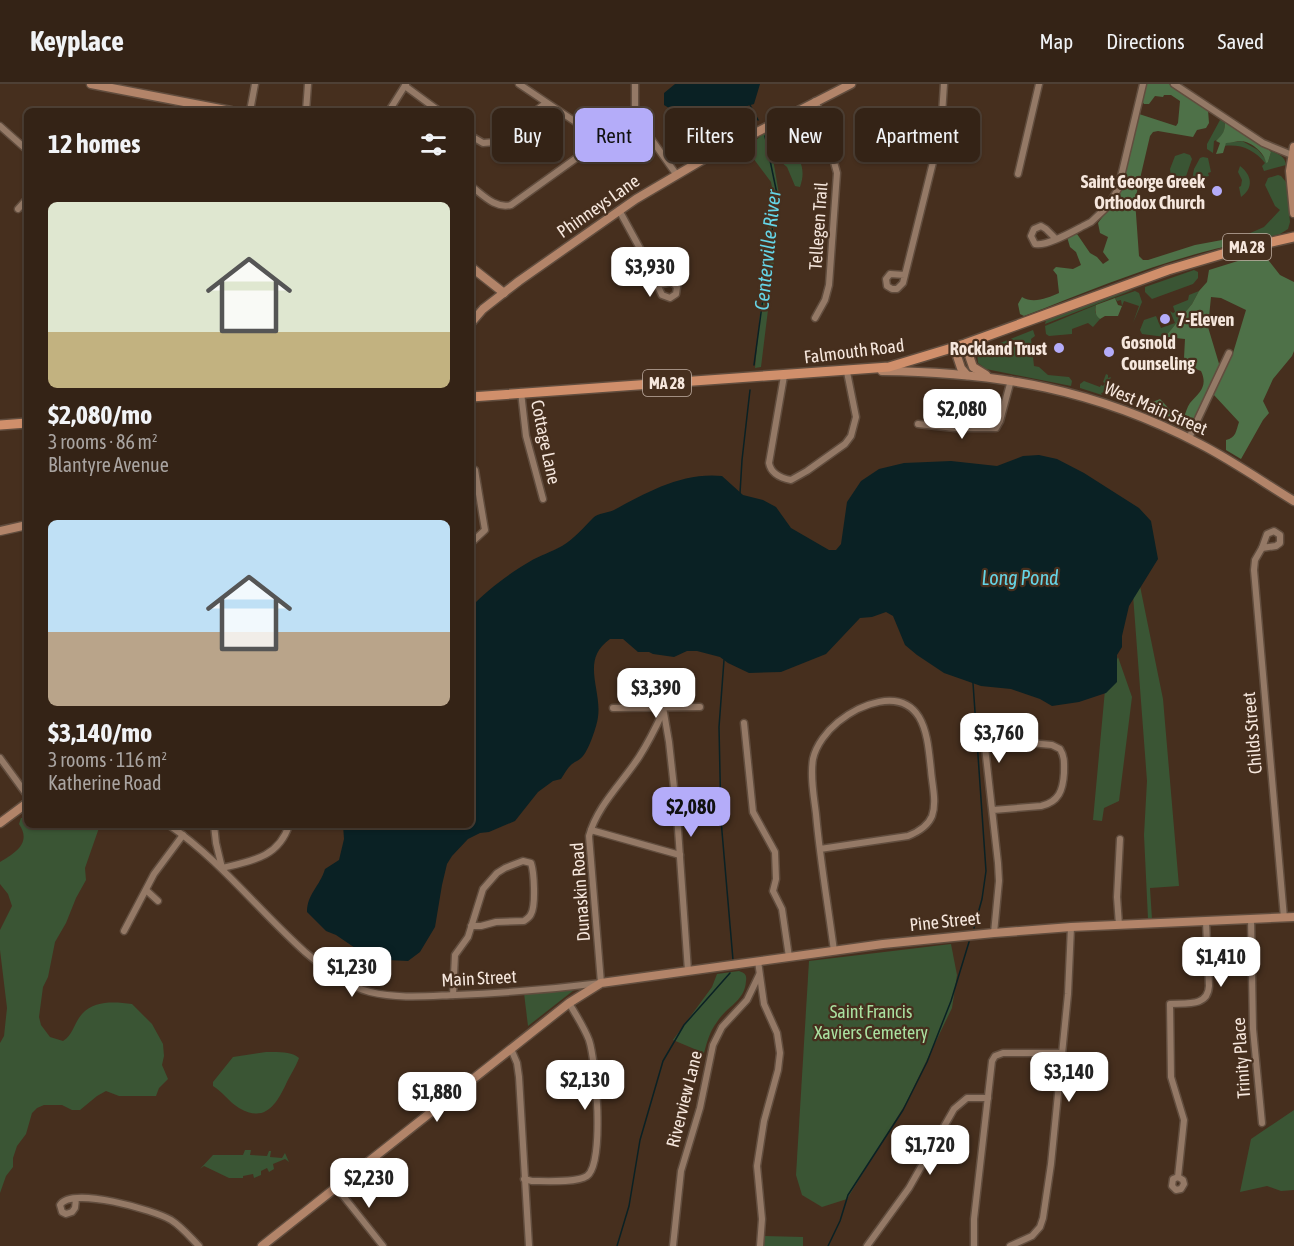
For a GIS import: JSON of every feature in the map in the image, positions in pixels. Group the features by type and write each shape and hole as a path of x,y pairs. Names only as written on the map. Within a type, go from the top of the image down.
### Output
{"main road":[{"path":"91,84 215,108"},
{"name":"Phinneys Lane","path":"474,320 504,293 619,210 676,174 849,84"},
{"path":"1293,151 1290,177 1294,213"},
{"name":"Falmouth Road","path":"474,396 864,371 902,365 1168,270 1236,249 1294,237"},
{"path":"474,269 504,293"},
{"name":"West Main Street","path":"965,344 972,367 992,377"},
{"path":"954,348 961,368 967,375"},
{"name":"West Main Street","path":"864,371 992,377 1063,391 1109,405 1189,438 1231,461 1294,501"},
{"path":"0,425 24,423"},
{"path":"0,531 24,526"},
{"path":"0,823 24,805"},
{"name":"Pine Street","path":"601,983 834,951 994,933 1071,927 1294,917"},
{"path":"262,1246 569,1003 601,983"}],"street":[{"path":"251,108 255,84"},
{"path":"306,108 308,84"},
{"path":"519,84 575,122"},
{"path":"635,84 635,108"},
{"path":"904,275 941,130 944,84"},
{"path":"1018,174 1039,84"},
{"path":"1056,239 1091,222 1112,200 1120,183 1143,84"},
{"path":"1174,84 1263,143 1293,151"},
{"path":"391,108 405,85 434,108"},
{"name":"Tellegen Trail","path":"815,101 833,157 837,180 829,285 825,300 815,318"},
{"path":"474,138 483,143 495,142 546,102"},
{"path":"0,126 24,147"},
{"path":"653,141 676,174"},
{"path":"474,188 494,204 503,207 511,206 575,158"},
{"path":"18,209 24,202"},
{"path":"619,210 658,285"},
{"path":"1189,438 1229,353"},
{"path":"784,376 769,463 775,474 791,480 845,444 851,436 856,417 847,372"},
{"path":"918,424 955,428 996,428 1011,380"},
{"name":"Cottage Lane","path":"521,392 526,436 543,499"},
{"path":"474,470 485,530 474,540"},
{"name":"Childs Street","path":"1262,548 1255,560 1254,570 1284,918"},
{"path":"820,849 908,836 918,832 930,821 934,801 927,743 919,717 909,706 889,700 869,704 840,721 822,741 815,754 812,779 820,849 834,951"},
{"path":"613,708 663,710 700,707"},
{"path":"663,710 669,742 680,855 688,971"},
{"name":"Dunaskin Road","path":"601,983 588,843 600,811 639,757 663,710"},
{"path":"744,723 753,812 776,852 776,879 773,891 782,909 789,957"},
{"path":"993,810 1048,805 1057,798 1063,785 1064,760 1060,749 1052,745 1015,741 994,740 986,745 999,880 994,933"},
{"path":"0,759 24,791"},
{"name":"Main Street","path":"173,828 222,868 305,951 343,981 370,992 390,995 453,995 527,991 601,983"},
{"path":"215,828 222,868 267,855 285,838 288,828"},
{"path":"591,830 680,855"},
{"path":"124,931 154,874 183,835"},
{"path":"1119,925 1117,897 1120,839"},
{"path":"453,995 455,954 468,937 477,903 487,882 513,864 523,861 531,863 533,872 531,915 524,921 496,921 481,926 471,926"},
{"path":"146,890 158,901"},
{"name":"Trinity Place","path":"1251,919 1253,1029 1262,1123"},
{"path":"1178,1178 1184,1120 1171,1077 1170,1004 1201,1002 1208,994 1206,922"},
{"path":"1010,1246 1032,1236 1042,1223 1051,1164 1062,1053 1071,927"},
{"path":"758,961 764,1005 777,1033 780,1053 778,1070 764,1120 757,1166 762,1219 760,1246"},
{"name":"Riverview Lane","path":"673,1246 681,1171 700,1108 713,1045 722,1026 747,1000 759,974"},
{"path":"524,1179 535,1181 580,1179 588,1175 595,1162 598,1135 593,1057 585,1031 569,1003"},
{"path":"511,1049 519,1072 529,1246"},
{"path":"974,1246 974,1219 991,1064 997,1054 1062,1053"},
{"path":"867,1246 909,1188 954,1109 967,1098 988,1098"},
{"path":"336,1186 383,1246"},
{"path":"76,1199 119,1202 141,1207 171,1220 199,1246"}],"green space":[{"path":"1146,84 1169,84 1208,110 1209,123 1206,128 1197,130 1193,137 1158,131 1153,132 1150,136 1135,200 1139,256 1143,260 1148,260 1195,245 1222,240 1225,235 1248,234 1243,243 1159,265 1024,316 1020,314 1018,304 1022,297 1036,300 1059,293 1057,275 1053,270 1056,267 1073,269 1081,265 1067,237 1077,234 1090,253 1103,264 1109,260 1103,252 1108,237 1100,233 1098,223 1123,183 1139,114 1176,126 1178,123 1180,101 1171,95 1164,95 1163,97 1155,96 1149,104 1144,104 1142,101"},
{"path":"1220,120 1225,121 1225,128 1223,134 1214,141 1213,153 1207,149 1207,144"},
{"path":"1225,121 1269,150 1271,152 1268,162 1266,163 1263,155 1257,149 1241,141 1226,143 1223,153 1216,154 1220,143 1216,141 1225,128"},
{"path":"767,130 767,162 774,162 780,200 773,231 774,261 761,367 755,368 767,265 768,221 773,193 771,182 755,161 755,141"},
{"path":"1242,141 1258,150 1268,162 1271,152 1269,150 1282,157 1286,165 1264,171 1262,166 1265,163 1252,151 1242,147 1224,146 1226,143"},
{"path":"1184,153 1190,155 1192,159 1184,182 1177,184 1171,178 1170,169 1175,156"},
{"path":"1203,157 1208,158 1211,172 1208,173 1209,176 1192,180 1194,169"},
{"path":"781,162 800,162 802,177 800,187 795,186 787,167"},
{"path":"1240,166 1247,173 1250,182 1248,190 1241,197 1239,187 1242,180 1238,172"},
{"path":"1278,175 1286,182 1290,222 1288,229 1280,234 1243,243 1248,234 1264,227 1280,210 1275,206 1265,185 1268,178"},
{"path":"1265,256 1280,275 1294,282 1294,351 1273,379 1263,401 1269,413 1241,459 1226,450 1226,440 1234,436 1239,422 1213,394 1233,353 1246,310 1221,298 1211,297 1208,327 1220,367 1189,430 1178,426 1178,420 1184,417 1189,405 1200,392 1204,381 1203,376 1201,371 1188,366 1184,358 1185,339 1165,337 1207,282 1209,270 1241,260"},
{"path":"1194,270 1198,272 1198,278 1193,284 1152,299 1145,292 1145,287"},
{"path":"1133,290 1045,324 1046,320 1124,291"},
{"path":"1135,291 1139,293 1142,302 1133,323 1139,306 1124,301 1122,306 1121,300 1117,301 1115,298"},
{"path":"1199,291 1192,304 1165,337 1142,334 1140,330 1144,320 1156,316 1161,328 1175,323 1170,311 1175,312 1173,306 1188,300 1189,295"},
{"path":"1115,298 1118,305 1122,306 1118,316 1105,316 1100,319 1096,313 1096,305"},
{"path":"1096,305 1095,312 1100,319 1093,327 1088,323 1072,329 1072,334 1049,336 1046,334 1045,326"},
{"path":"1033,330 1035,336 1031,339 1034,366 1039,367 1048,375 1069,377 1072,381 1071,386 986,369 978,363 977,352"},
{"path":"1106,374 1108,378 1111,377 1102,395 1080,388 1080,384 1084,381 1103,386"},
{"path":"1160,399 1174,414 1172,422 1143,410 1143,406"},
{"path":"1140,586 1163,699 1179,886 1150,888 1152,919 1148,919 1144,835 1147,781 1133,595"},
{"path":"1118,657 1132,697 1119,801 1104,808 1102,821 1093,820 1105,690"},
{"path":"21,818 24,818 24,828 99,828 85,868 86,880 55,942 48,977 43,987 39,1017 41,1025 50,1037 63,1041 87,1009 99,1004 132,1004 152,1024 163,1044 162,1065 168,1079 159,1088 156,1096 119,1096 106,1091 80,1110 72,1110 62,1105 44,1105 37,1108 32,1113 26,1134 17,1146 13,1167 6,1176 0,1193 0,1043 4,1036 7,1008 0,930 12,906 8,894 0,884 0,862 16,851 23,842 23,831 19,824"},
{"name":"Saint Francis Xaviers Cemetery","path":"951,944 957,975 952,1008 906,1103 847,1199 822,1207 802,1195 796,1175 809,961"},
{"path":"739,971 746,977 745,988 715,1025 704,1053 673,1040 712,987 717,974"},
{"path":"574,990 528,1026 524,993"},
{"path":"266,1052 288,1053 299,1058 278,1099 268,1110 256,1114 248,1112 235,1106 213,1086 213,1082 233,1057"},
{"path":"1294,1110 1294,1190 1281,1191 1267,1186 1240,1192 1251,1139"},
{"path":"245,1150 251,1150 250,1155 267,1156 271,1151 270,1157 282,1158 285,1153 289,1162 285,1159 273,1164 274,1169 269,1172 267,1168 261,1171 261,1175 254,1178 253,1174 243,1176 243,1178 229,1178 204,1166 200,1169 213,1155 243,1155"},
{"path":"764,1236 803,1237 803,1246 763,1246"}],"water":[{"path":"675,84 760,84 754,104 741,108 669,108 664,105 664,93"},
{"name":"Long Pond","path":"1039,455 1057,459 1084,473 1139,508 1151,521 1158,559 1129,606 1122,636 1122,647 1117,655 1117,682 1106,693 1079,702 1052,706 1040,699 1011,689 981,686 944,673 905,645 893,616 886,612 860,618 826,654 781,672 749,673 720,657 697,651 687,651 674,657 638,652 623,639 610,639 601,647 596,656 594,675 598,717 585,753 581,759 570,766 561,779 553,781 538,792 515,821 468,839 452,856 447,864 435,927 420,952 408,961 387,960 361,952 326,931 307,912 311,895 325,869 339,860 344,839 343,828 474,828 474,604 514,571 567,543 595,516 614,510 652,490 679,480 722,476 743,495 763,500 776,507 791,528 829,550 836,550 841,544 847,502 861,481 879,469 904,463 951,461 997,466 1023,456"}],"waterway":[{"name":"Centerville River","path":"749,103 758,120"},
{"name":"Centerville River","path":"754,365 777,194 765,136"},
{"name":"Centerville River","path":"740,493 750,390"},
{"name":"Centerville River","path":"724,660 719,727 721,820 733,960"},
{"path":"973,683 986,871 982,899 974,928"},
{"path":"828,1246 840,1221 848,1195 903,1110 927,1062 951,1001 969,942"},
{"name":"Centerville River","path":"617,1246 629,1206 640,1140 663,1061 684,1025 730,973"}],"place":[{"name":"Saint George Greek Orthodox Church","path":"1217,191"},
{"name":"7-Eleven","path":"1165,319"},
{"name":"Rockland Trust","path":"1059,348"},
{"name":"Gosnold Counseling","path":"1109,352"}]}
